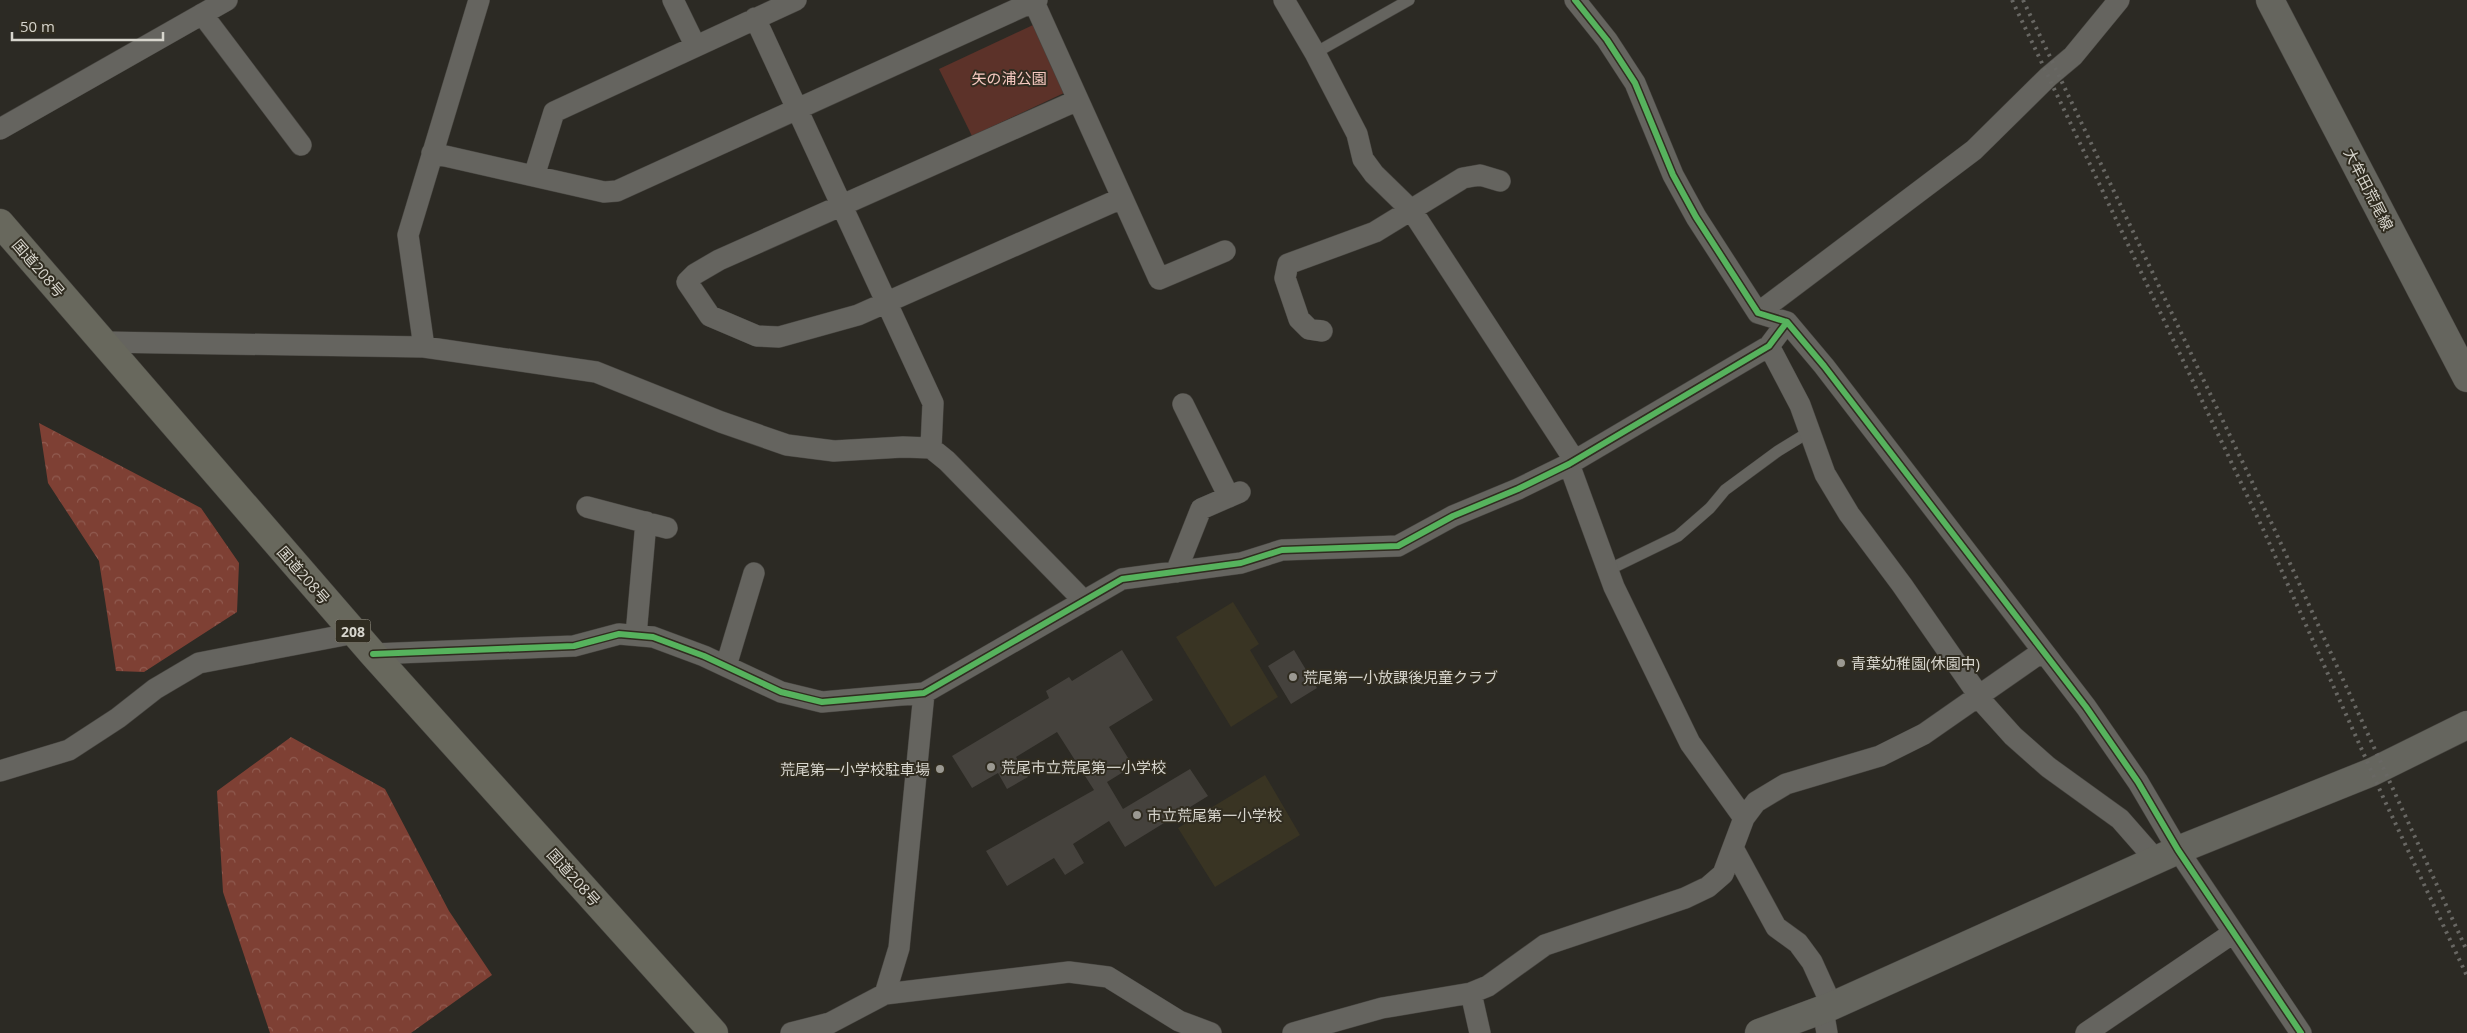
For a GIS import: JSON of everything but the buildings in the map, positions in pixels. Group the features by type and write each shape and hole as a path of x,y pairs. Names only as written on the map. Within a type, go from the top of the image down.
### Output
{"highway":[{"name":"国道208号","path":"0,223 373,654 714,1033"}],"street":[{"path":"0,129 226,0"},
{"path":"424,347 408,235 479,0"},
{"path":"673,0 695,46"},
{"path":"534,176 554,112 796,0"},
{"path":"1284,0 1315,53 1357,134 1363,159 1374,174 1412,211 1572,462 1608,570 1690,743 1744,818"},
{"path":"1575,0 1607,40 1635,82 1674,176 1696,217 1758,313 1787,322 1824,366 2086,706 2138,782 2167,855"},
{"path":"1758,313 1818,265 1888,217 1974,150 2048,77 2073,56 2119,0"},
{"name":"大牟田荒尾線","path":"2270,0 2467,378"},
{"path":"432,153 604,192 617,191 1035,1 1159,279 1225,252"},
{"path":"202,14 301,145"},
{"path":"756,18 799,108 885,303 933,403 931,448"},
{"path":"1078,100 719,260 695,274 687,282 710,316 757,336 779,337 858,315 1122,198"},
{"path":"1322,331 1309,329 1299,319 1285,278 1288,264 1375,232 1463,178 1480,175 1500,181"},
{"path":"373,654 574,646 619,634 653,636 726,666 781,692 822,702 924,693 1122,580 1241,563 1282,550 1398,546 1453,516 1518,489 1572,462 1769,346 1787,322"},
{"path":"104,342 424,347 596,372 721,422 787,445 834,451 902,447 931,448 947,461 1084,601"},
{"path":"1769,346 1800,405 1825,474 1849,514 1902,585 1979,697 2013,736 2048,767 2167,855 2233,933 2301,1033"},
{"path":"1176,572 1201,509 1234,494 1184,404"},
{"path":"587,507 667,528"},
{"path":"636,635 646,522"},
{"path":"726,666 754,573"},
{"path":"0,771 69,750 118,718 155,689 199,663 355,633"},
{"path":"1293,1033 1382,1008 1471,993 1488,986 1545,945 1685,898 1708,887 1723,874 1744,818 1756,802 1786,784 1880,756 1924,734 2043,651"},
{"path":"886,994 899,948 924,693"},
{"path":"1759,1033 1828,1016 2167,855 2372,772 2467,724"},
{"path":"1733,848 1776,927 1798,943 1812,962 1828,1016"},
{"path":"2086,1033 2233,933"},
{"path":"791,1033 830,1023 886,994 1069,972 1108,977 1178,1021 1211,1033"},
{"path":"1471,993 1480,1033"}],"lane":[{"path":"1315,53 1409,0"},
{"path":"1608,570 1678,536 1710,508 1725,490 1778,451 1809,432"}],"shaded area":[{"path":"1233,602 1259,644 1250,650 1278,697 1231,727 1176,637"},
{"path":"1265,775 1300,835 1215,887 1178,828"}],"green space":[{"name":"矢の浦公園","path":"1033,25 1064,93 972,136 939,69"},
{"path":"39,423 201,508 239,563 237,612 144,672 116,671 99,561 48,483"},
{"path":"291,737 385,789 449,911 492,975 411,1033 270,1033 223,892 217,791"}],"railway":[{"path":"2012,0 2263,529 2383,797 2467,976"},
{"path":"2023,0 2272,524 2467,951"}],"cycle path":[{"path":"1575,0 1607,40 1635,83 1673,175 1696,217 1758,313 1787,322 1824,366 2086,707 2138,782 2178,850 2301,1033"},
{"path":"373,654 574,646 619,634 653,637 704,656 781,692 822,702 924,693 1122,579 1241,563 1282,550 1398,546 1453,516 1518,489 1569,464 1769,346 1787,322"}],"place":[{"name":"青葉幼稚園(休園中)","path":"1841,663"},
{"name":"荒尾第一小放課後児童クラブ","path":"1293,677"},
{"name":"荒尾市立荒尾第一小学校","path":"991,767"},
{"name":"荒尾第一小学校駐車場","path":"940,769"},
{"name":"市立荒尾第一小学校","path":"1137,815"}]}
